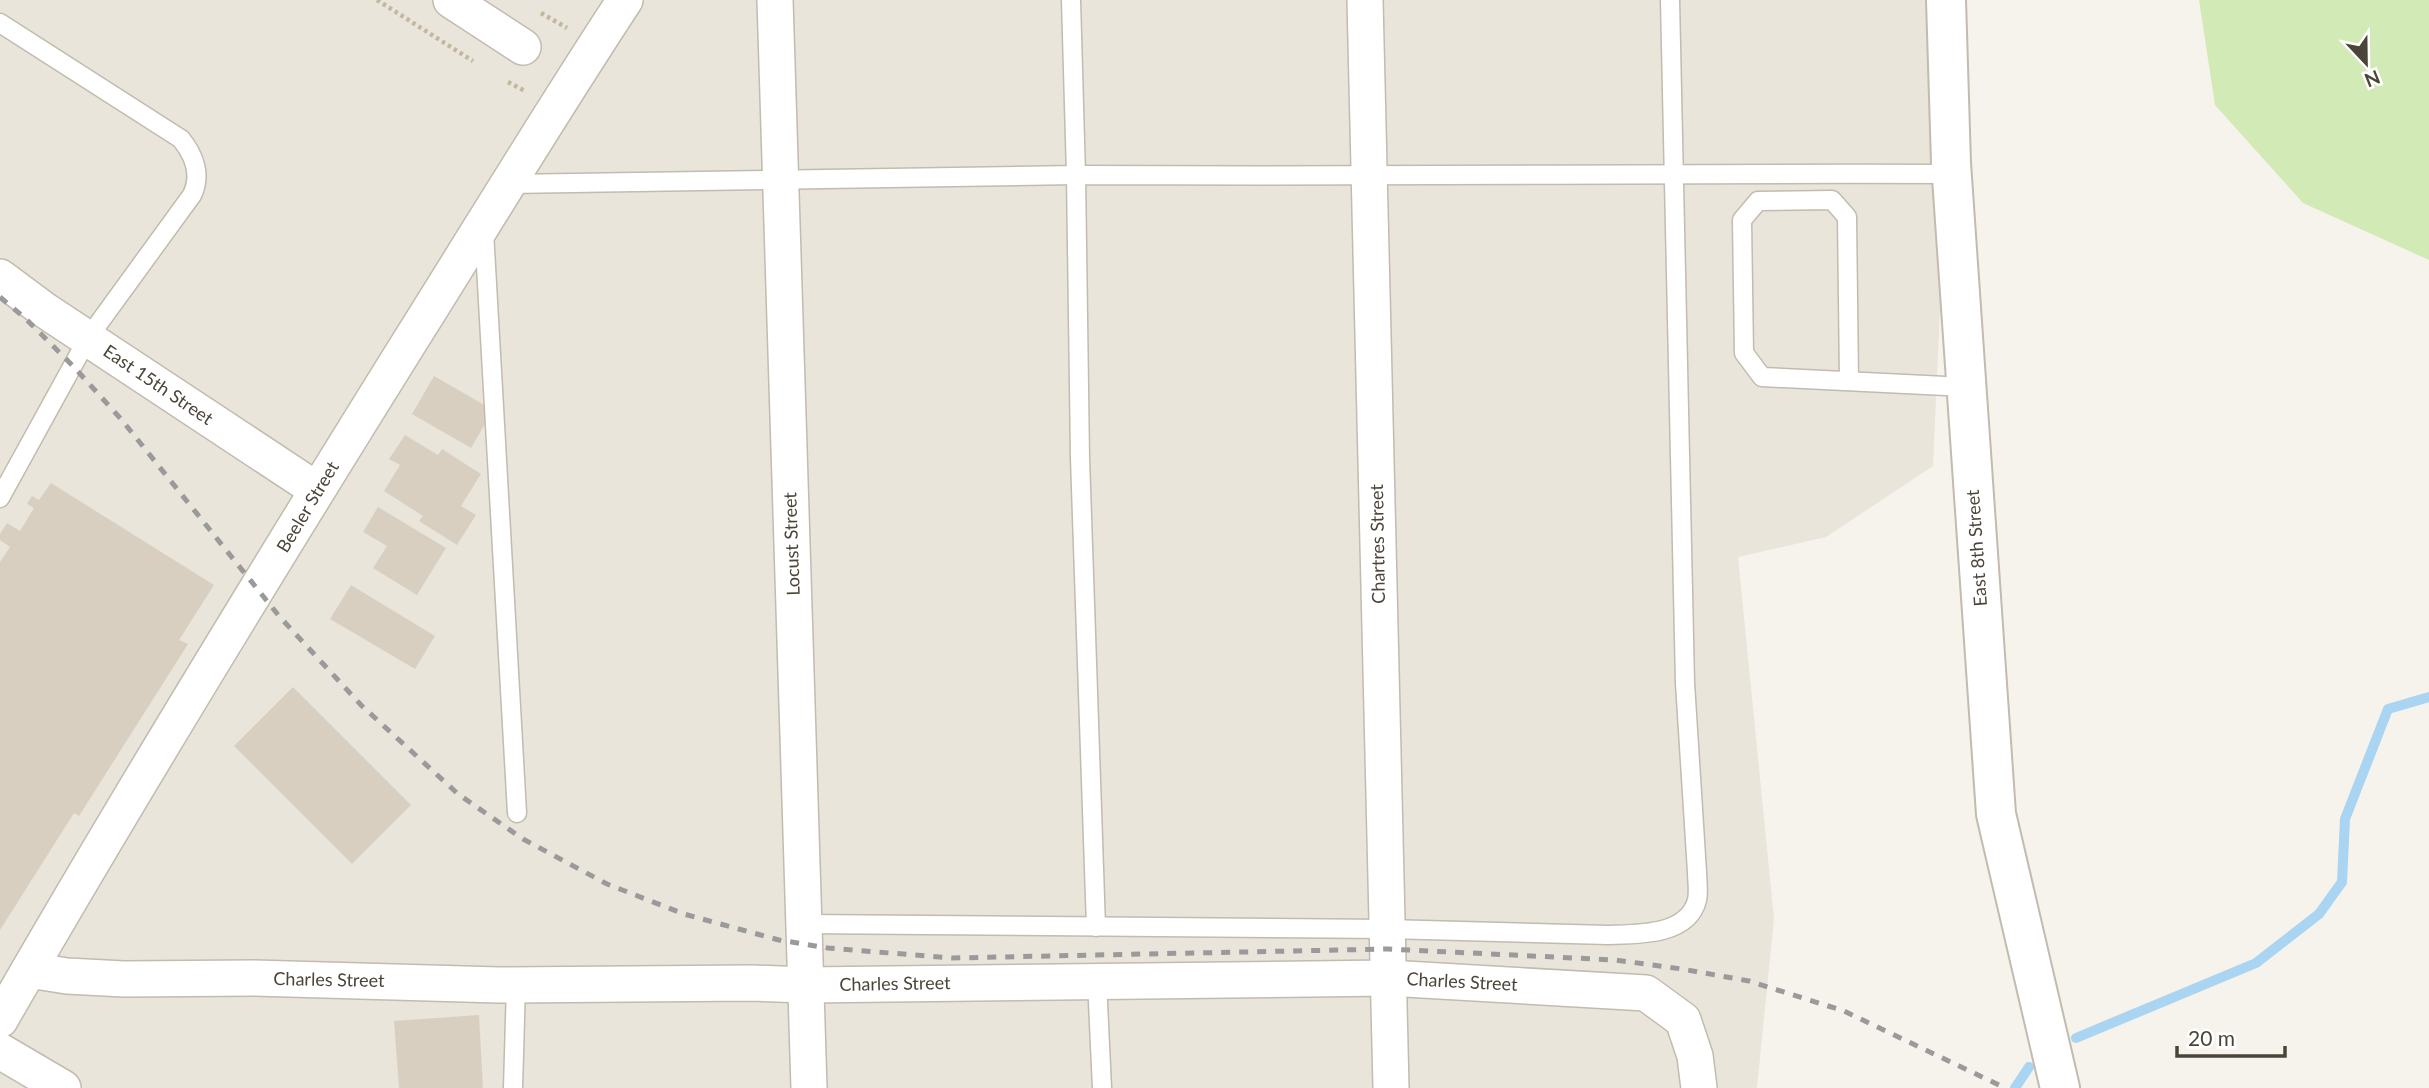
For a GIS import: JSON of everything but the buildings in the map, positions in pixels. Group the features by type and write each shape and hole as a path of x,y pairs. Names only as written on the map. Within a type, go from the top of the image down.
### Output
{"street":[{"path":"450,0 523,47"},
{"name":"Beeler Street","path":"0,1020 317,490 509,184 559,99 625,0"},
{"name":"Locust Street","path":"775,0 809,1088"},
{"name":"Chartres Street","path":"1365,0 1391,1088"},
{"name":"East 8th Street","path":"1946,0 1952,174 1996,814 2060,1088"},
{"name":"East 15th Street","path":"0,277 317,490"},
{"name":"Charles Street","path":"29,970 67,976 124,979 254,978 516,985 806,985 1388,978 1646,993 1683,1020 1695,1056 1699,1088"},
{"path":"0,1051 63,1088"}],"lane":[{"path":"1071,0 1080,458 1096,927"},
{"path":"804,924 1387,929 1608,935 1670,928 1686,918 1697,900 1685,683 1670,0"},
{"path":"0,23 181,139 189,149 196,168 197,186 88,338 0,498"},
{"path":"509,184 1076,175 1952,174"},
{"path":"1849,381 1847,217 1832,200 1758,201 1742,220 1744,353 1762,377 1966,387"},
{"path":"484,224 517,813"},
{"path":"1097,981 1102,1088"},
{"path":"513,1088 516,985"}],"path":[{"path":"532,7 575,34"}],"shaded area":[{"path":"0,0 1954,0 1933,466 1826,537 1738,557 1774,919 1757,1088 0,1088"}],"green space":[{"path":"2199,0 2429,0 2429,260 2303,203 2215,105"}],"waterway":[{"path":"2076,1038 2256,963 2319,914 2342,882 2345,819 2388,709 2429,697"},
{"path":"2015,1088 2029,1067"}],"railway":[{"path":"0,297 73,366 121,419 279,616 361,705 458,794 523,839 607,884 684,914 779,940 828,948 952,958 1388,949 1615,960 1682,969 1749,981 1844,1011 1999,1085"}]}
